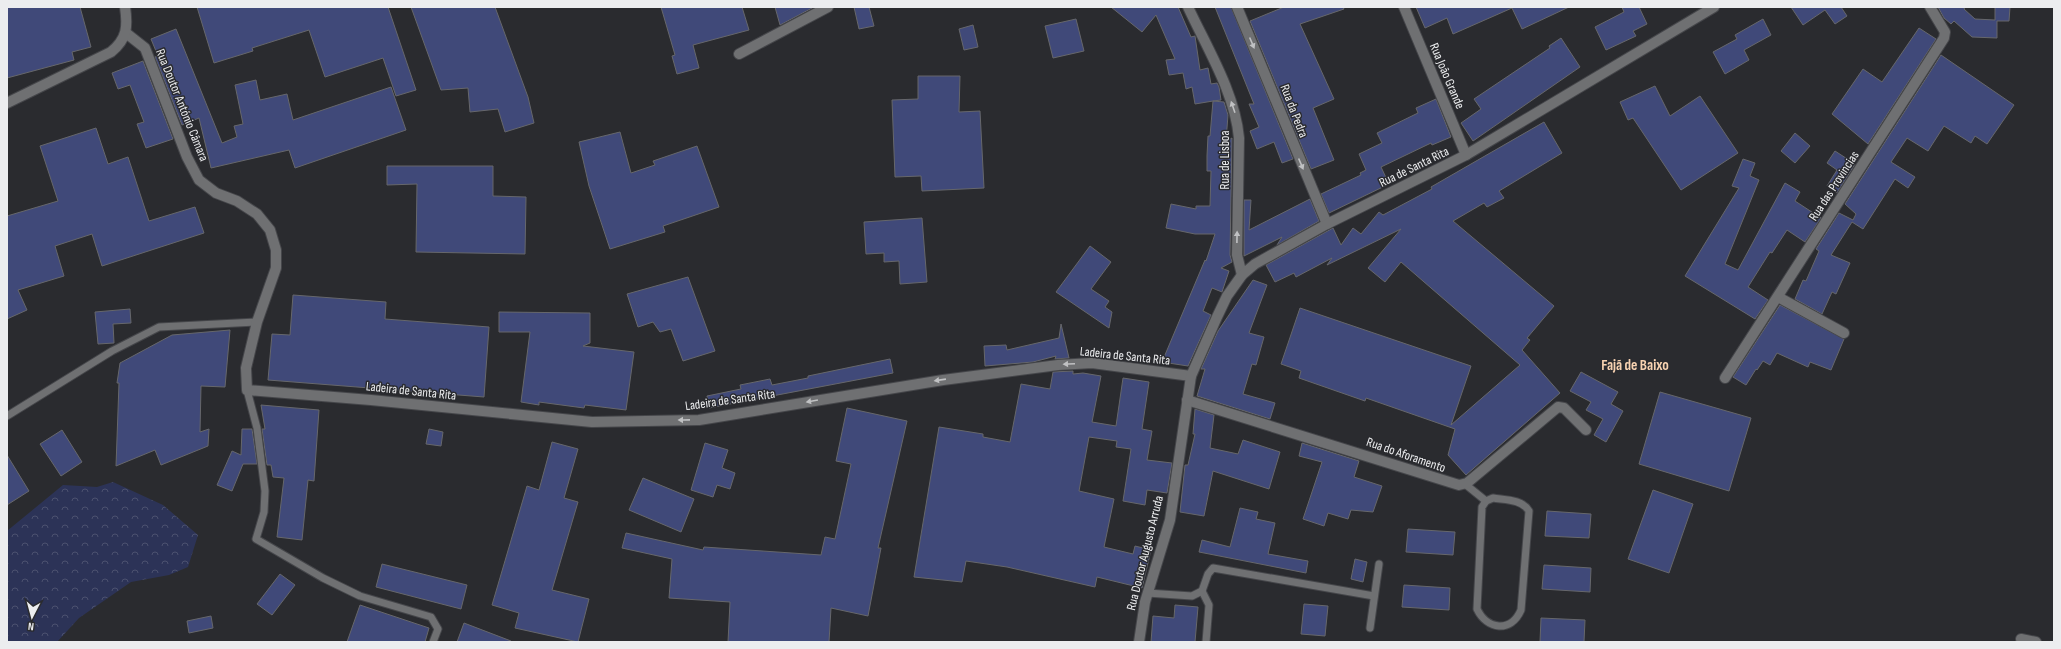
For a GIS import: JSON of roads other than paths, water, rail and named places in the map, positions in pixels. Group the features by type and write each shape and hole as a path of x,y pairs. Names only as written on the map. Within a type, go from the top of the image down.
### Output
{"street":[{"path":"7,103 111,52 119,46 126,33 128,25 125,7"},
{"path":"739,54 828,7"},
{"name":"Rua de Lisboa","path":"1188,7 1228,94 1238,124 1237,255 1242,275"},
{"name":"Rua da Pedra","path":"1238,7 1327,224"},
{"name":"Rua João Grande","path":"1404,7 1466,155"},
{"name":"Rua de Santa Rita","path":"1187,400 1191,376 1217,316 1242,275 1255,264 1327,224 1466,155 1714,7"},
{"name":"Rua das Provincias","path":"1725,378 1944,38 1945,32 1930,7"},
{"name":"Rua Doutor António Câmara","path":"126,33 145,48 187,157 199,180 216,193 237,200 257,214 270,230 276,250 276,268 257,322 246,368 247,390"},
{"path":"1778,297 1844,333"},
{"name":"Ladeira de Santa Rita","path":"247,390 370,400 592,422 700,420 920,384 1058,365 1092,363 1191,376"},
{"name":"Rua do Aforamento","path":"1187,400 1359,453 1448,483 1465,484"},
{"name":"Rua Doutor Augusto Arruda","path":"1139,642 1147,593 1170,520 1187,400"},
{"path":"1465,484 1558,407 1564,408 1586,430"},
{"path":"2021,639 2036,642"}],"lane":[{"path":"7,416 112,351 159,327 257,322"},
{"path":"247,390 257,428 265,491 264,512 256,539 323,578 360,596 431,617 438,629 433,642"},
{"path":"1465,484 1486,501"},
{"path":"1493,498 1520,502 1526,506 1528,511 1521,610 1518,617 1512,623 1500,627 1487,623 1481,618 1477,609 1482,507 1486,501 1493,498"},
{"path":"1370,628 1379,564"},
{"path":"1147,593 1192,596 1202,591 1208,574 1213,568 1374,596"},
{"path":"1202,591 1209,605 1206,642"}],"district":[{"name":"Fajã de Baixo","path":"1635,365"}]}
